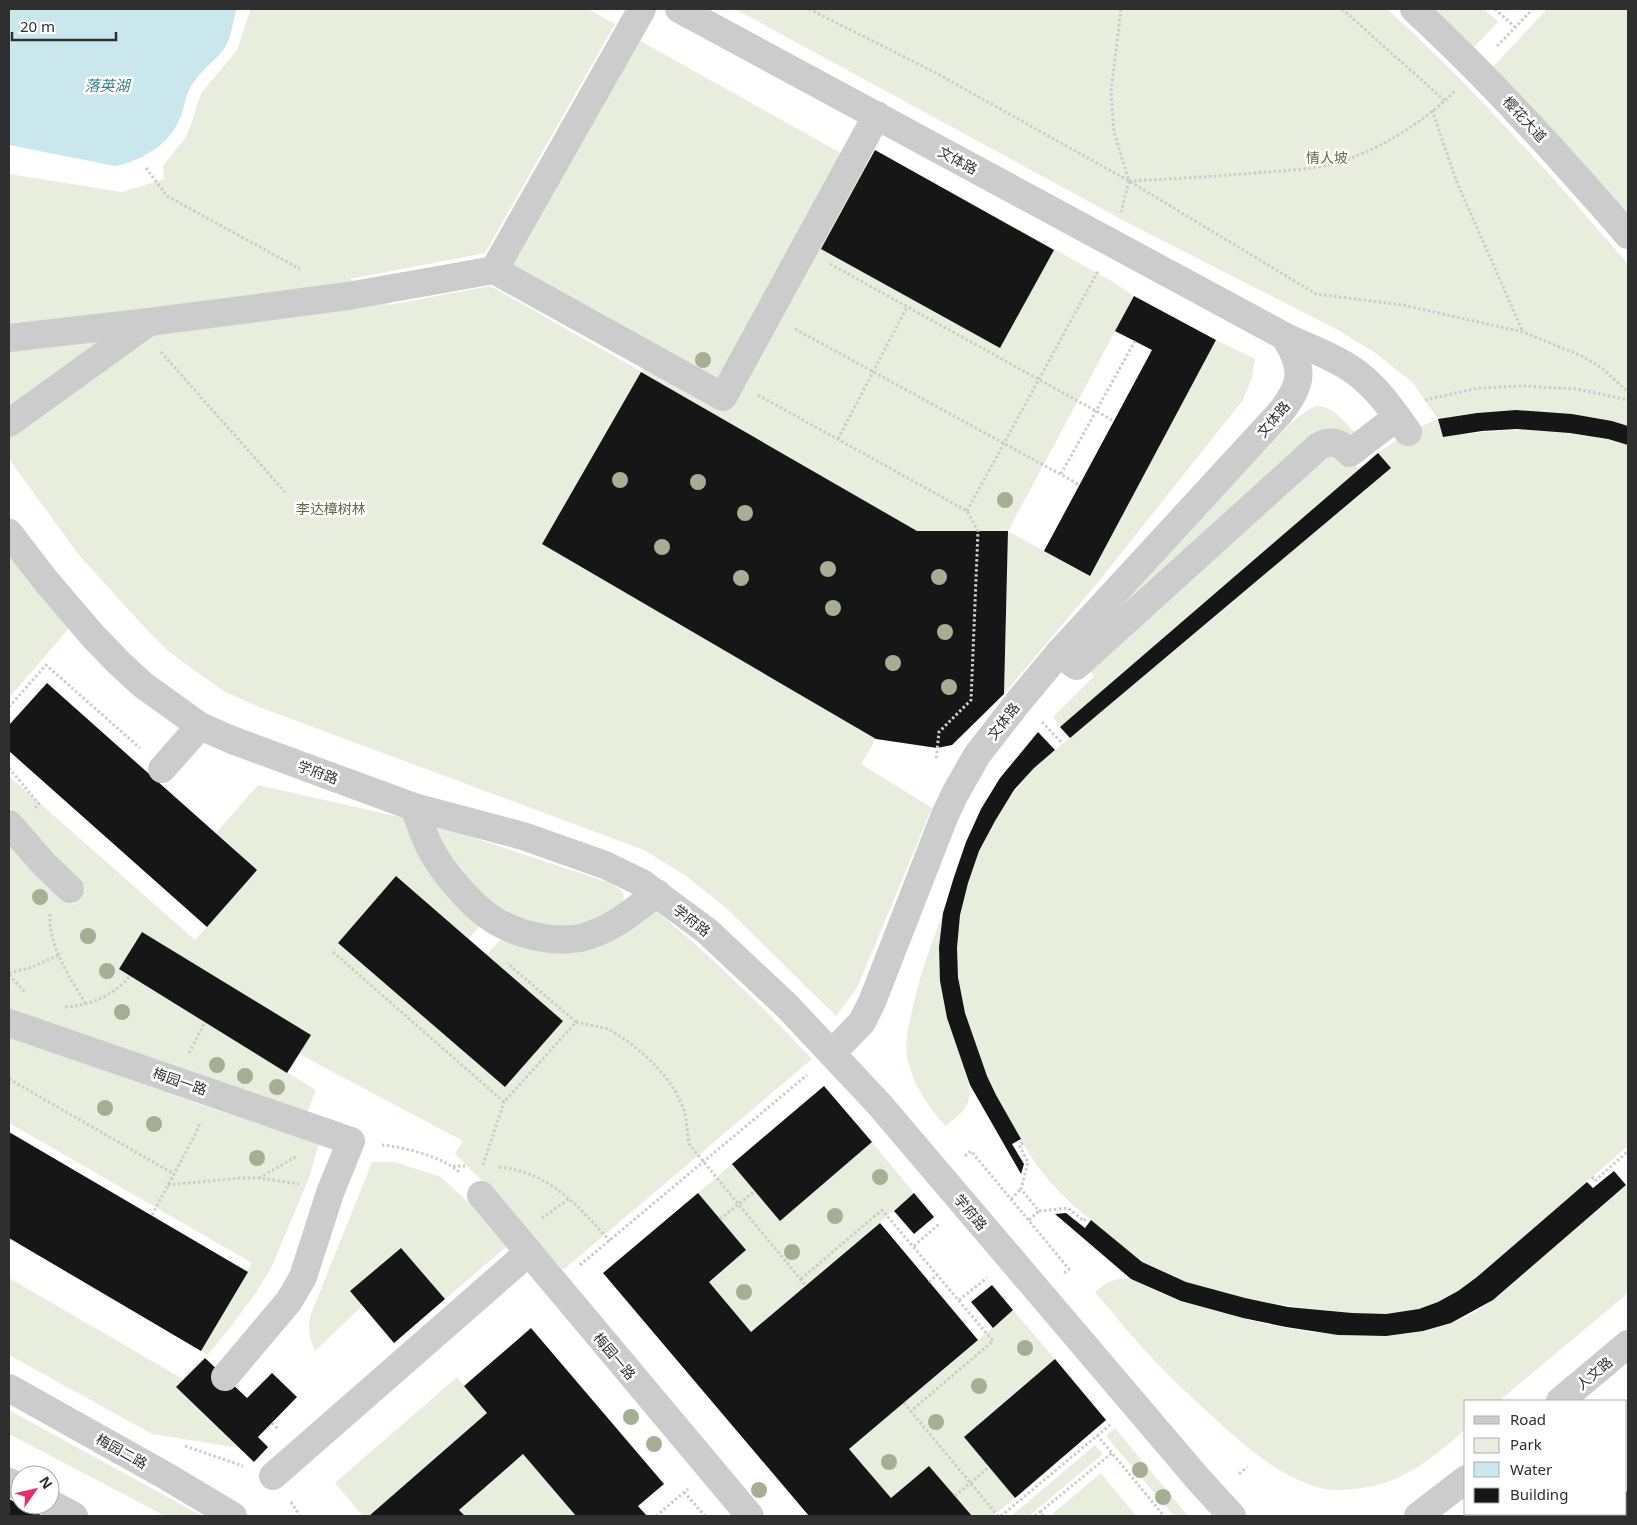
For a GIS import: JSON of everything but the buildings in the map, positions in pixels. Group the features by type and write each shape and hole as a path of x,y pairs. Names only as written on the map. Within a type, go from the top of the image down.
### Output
{"street":[{"path":"494,270 642,9"},
{"name":"文体路","path":"679,9 1284,336 1296,356 1299,375 1296,389 1286,406 1059,653 977,755 945,815 872,1002 862,1022 832,1053"},
{"name":"樱花大道","path":"1414,9 1477,68 1545,140 1628,235"},
{"path":"9,338 145,325 348,296 494,270 723,397 877,115"},
{"path":"9,423 145,325"},
{"path":"1059,653 1076,666 1319,446 1330,442 1337,442 1350,453 1402,425 1386,401 1356,372 1284,336"},
{"name":"学府路","path":"9,533 46,581 119,663 149,690 200,726 232,740 414,807 524,836 605,865 626,874 658,893 706,931 747,966 879,1104 1198,1480 1232,1516"},
{"path":"162,769 200,726"},
{"path":"414,807 428,845 452,880 480,908 499,923 526,934 556,939 589,936 617,923 658,893"},
{"path":"9,824 43,863 70,889"},
{"name":"梅园一路","path":"9,1022 351,1141"},
{"path":"225,1377 289,1301 299,1286 330,1193 351,1141"},
{"name":"梅园一路","path":"481,1194 750,1516"},
{"path":"273,1476 529,1252"},
{"name":"人文路","path":"1561,1400 1628,1344"},
{"name":"梅园二路","path":"9,1388 234,1516"},
{"path":"1418,1516 1464,1481"},
{"path":"60,1508 74,1516"}],"path":[{"path":"809,9 936,73 1129,181 1316,294 1403,305 1523,332 1582,356 1602,368 1628,392"},
{"path":"1113,243 1129,181 1114,132 1111,92 1121,9"},
{"path":"1342,9 1444,100"},
{"path":"1495,9 1515,27"},
{"path":"1129,181 1201,178 1304,169 1344,161 1385,144 1444,100 1533,9"},
{"path":"1432,110 1456,180 1523,332"},
{"path":"146,168 167,196 305,272"},
{"path":"804,249 1114,421"},
{"path":"966,511 1097,273"},
{"path":"838,439 907,307"},
{"path":"768,314 1080,485"},
{"path":"145,325 285,492"},
{"path":"1061,474 1135,341"},
{"path":"732,380 966,511 978,531 971,700 939,732 937,748"},
{"path":"1426,399 1478,388 1522,386 1577,389 1628,400"},
{"path":"9,707 46,665 162,769"},
{"path":"1048,716 1042,723 1063,744"},
{"path":"9,768 39,804"},
{"path":"70,889 50,912 50,930 59,955 86,1004"},
{"path":"333,952 504,1102"},
{"path":"9,973 29,968 59,955"},
{"path":"504,960 576,1022 609,1029 650,1059 676,1092 684,1112 688,1144 806,1286"},
{"path":"57,1008 86,1004 115,991 130,976"},
{"path":"576,1022 504,1102 483,1166 519,1171 556,1188 570,1198 610,1240"},
{"path":"9,1079 174,1174"},
{"path":"580,1266 797,1084"},
{"path":"152,1215 196,1134"},
{"path":"351,1141 393,1146 453,1166 473,1166"},
{"path":"1011,1198 1021,1189 1028,1162 1019,1145 1023,1143"},
{"path":"972,1151 1069,1269"},
{"path":"1592,1177 1595,1180 1628,1152"},
{"path":"453,1166 481,1194"},
{"path":"168,1185 250,1178 304,1185"},
{"path":"1021,1189 1039,1211"},
{"path":"720,1219 755,1190"},
{"path":"1029,1220 1039,1211 1068,1208 1084,1221 1087,1217"},
{"path":"801,1279 882,1210 994,1341 910,1411"},
{"path":"914,1246 946,1219"},
{"path":"929,1282 938,1274"},
{"path":"959,1300 991,1274"},
{"path":"904,1403 1000,1516 1116,1419"},
{"path":"1097,1436 1164,1516"},
{"path":"185,1446 273,1476"},
{"path":"1035,1516 1112,1453"},
{"path":"1239,1474 1247,1466"},
{"path":"955,1496 989,1467"},
{"path":"656,1516 684,1492 705,1516"},
{"path":"1040,1512 1043,1516"}],"green space":[{"name":"李达樟树林","path":"251,9 588,9 615,24 485,253 350,279 388,305 491,286 642,372 650,357 509,267 635,38 866,167 875,150 1110,280 1134,296 1008,531 917,531 641,372 542,544 876,739 861,764 932,808 857,988 836,1016 727,909 686,876 644,850 259,707 225,692 168,651 147,630 78,554 9,459 9,174 122,192 164,179 163,166 185,138 202,92 237,50"},
{"name":"情人坡","path":"735,9 1387,9 1481,101 1541,165 1628,264 1628,426 1612,421 1572,414 1516,410 1438,419 1412,382 1374,352 1336,329 1130,224"},
{"path":"1433,9 1484,9 1498,22 1474,47"},
{"path":"1547,9 1628,9 1628,215 1493,67"},
{"path":"1216,340 1255,359 1252,378 1243,400 1099,581 1004,694 1008,531 1089,576"},
{"path":"1317,406 1329,409 1335,413 1359,436 1344,442 1071,654 1292,422 1309,409"},
{"path":"1438,419 1443,437 1489,431 1536,430 1582,434 1628,445 1628,1146 1477,1277 1438,1302 1423,1308 1377,1314 1345,1313 1293,1307 1226,1294 1203,1288 1143,1263 1077,1209 1050,1182 1034,1161 1019,1138 992,1087 980,1060 963,1004 958,976 957,949 963,899 970,875 990,829 1018,787 1034,768 1390,468 1378,453 1408,432"},
{"path":"1322,453 1347,456 1360,469 1060,727 1053,717 1094,676 1084,666"},
{"path":"9,550 70,627 9,698"},
{"path":"9,776 195,940 257,870 216,833 258,785 404,818 483,922 469,939 396,876 338,943 505,1087 563,1021 487,955 502,937 521,943 654,909 735,981 812,1059 563,1270 489,1188 455,1154 463,1141 299,1054 310,1035 142,932 119,969 316,1090 307,1113 9,1013 9,840 73,905 85,890 9,806"},
{"path":"438,826 610,883 622,891 624,896 623,902 601,920 556,927 533,926 483,899 439,842 436,827"},
{"path":"943,913 941,940 942,991 947,1017 965,1069 969,1089 966,1107 945,1126 917,1085 909,1067 906,1046 917,989"},
{"path":"9,1037 219,1111 319,1143 309,1178 272,1266 257,1291 230,1328 207,1355 201,1351 252,1263 9,1123"},
{"path":"872,1142 914,1193 751,1332 709,1282 746,1250 698,1193 732,1164 780,1220"},
{"path":"372,1162 395,1162 441,1177 471,1205 506,1247 445,1299 401,1248 351,1291 363,1305 315,1351 309,1333 311,1314"},
{"path":"1626,1185 1628,1187 1628,1293 1500,1400 1464,1400 1464,1431 1425,1462 1390,1481 1355,1489 1339,1490 1317,1487 1288,1475 1261,1458 1224,1427 1166,1373 1095,1292 1111,1281 1129,1279 1185,1302 1249,1320 1316,1332 1349,1335 1383,1335 1416,1332 1448,1324 1474,1313 1509,1287"},
{"path":"9,1278 183,1379 176,1387 239,1448 152,1434 9,1355"},
{"path":"1013,1310 1055,1359 964,1437 1015,1498 993,1516 972,1516 929,1466 891,1498 849,1449"},
{"path":"457,1377 487,1413 369,1516 363,1516 335,1483"},
{"path":"9,1410 202,1516 165,1516 9,1434"},
{"path":"1115,1428 1188,1516 1174,1516 1106,1436"},
{"path":"1095,1445 1103,1454 1029,1516 1011,1516"},
{"path":"523,1454 576,1516 465,1516 459,1510"},
{"path":"1101,1473 1136,1516 1054,1516 1052,1514"}],"water":[{"name":"落英湖","path":"9,9 237,9 227,44 191,86 180,118 169,136 154,150 145,155 125,164 115,166 9,145"}]}
